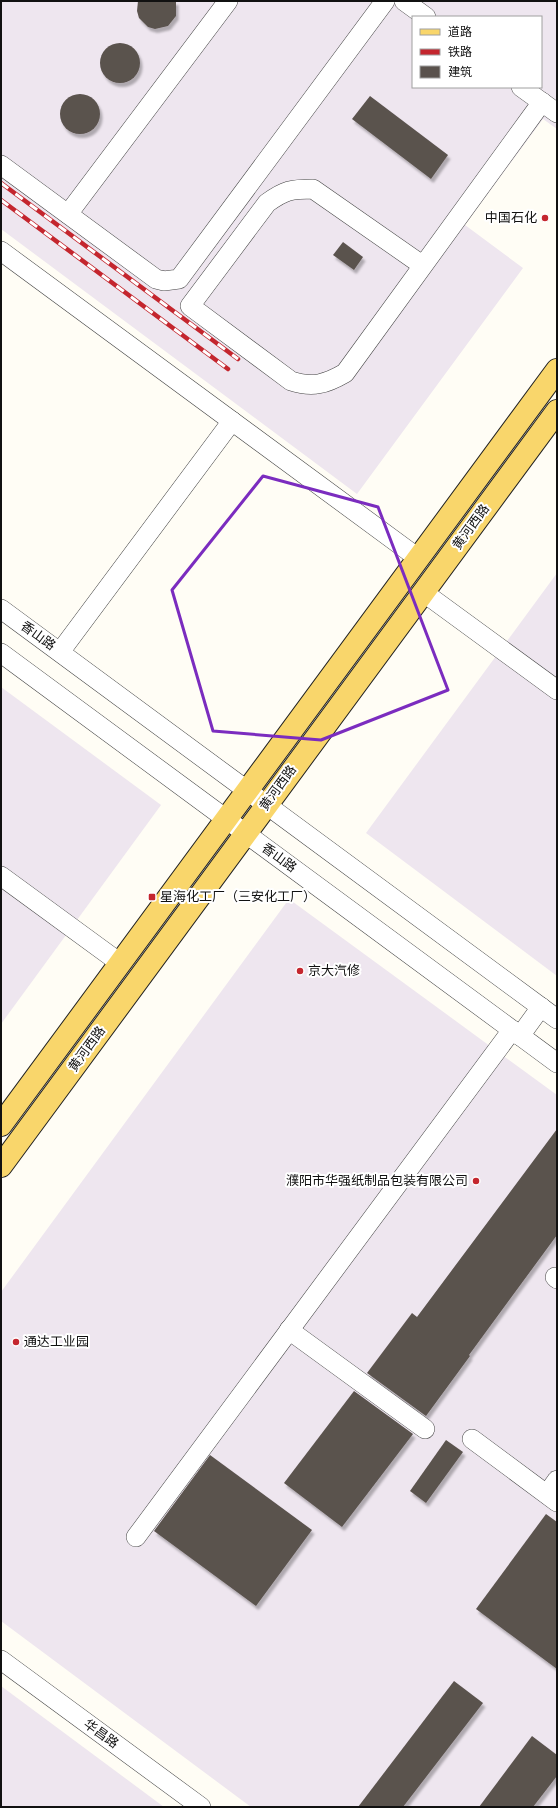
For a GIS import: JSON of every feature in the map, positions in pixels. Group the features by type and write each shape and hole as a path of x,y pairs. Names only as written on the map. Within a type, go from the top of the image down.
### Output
{"main road":[{"name":"黄河西路","path":"1,1125 557,370"},
{"name":"黄河西路","path":"1,1166 557,411"}],"street":[{"path":"68,214 228,1"},
{"path":"1,165 156,279 164,281 179,279 385,1"},
{"path":"404,1 425,16"},
{"path":"422,265 312,189 295,189 282,192 267,203 190,306 291,381 304,385 321,384 345,373 422,265 550,108 523,88"},
{"path":"1,251 418,558"},
{"path":"60,652 232,421"},
{"path":"423,592 557,690"},
{"name":"香山路","path":"1,609 557,1019"},
{"name":"香山路","path":"1,653 557,1064"},
{"path":"1,876 120,963"},
{"path":"136,1537 290,1330 516,1033 541,1007"},
{"path":"290,1330 425,1430"},
{"path":"472,1439 554,1492"},
{"name":"华昌路","path":"1,1660 201,1807"}],"highlighted area":[{"path":"263,476 378,507 448,690 321,740 213,731 172,590"}],"shaded area":[{"path":"1,1 557,1 557,129 543,119 465,225 523,268 357,494 1,229"},
{"path":"557,573 557,976 366,833"},
{"path":"1,687 161,805 1,1024"},
{"path":"289,899 557,1095 557,1807 251,1807 1,1621 1,1292"},
{"path":"1,1686 32,1709 164,1807 1,1807"}],"building":[{"path":"138,1 176,1 176,16 168,26 155,29 148,27 139,18 137,11"},
{"path":"120,43 128,45 134,49 138,55 140,63 138,71 134,77 128,81 120,83 112,81 106,77 102,71 100,63 102,55 106,49 112,45"},
{"path":"80,94 88,96 94,100 98,106 100,114 98,122 94,128 88,132 80,134 72,132 66,128 62,122 60,114 62,106 66,100 72,96"},
{"path":"370,96 448,155 431,179 352,119"},
{"path":"343,242 363,257 354,270 333,255"},
{"path":"557,1129 557,1235 426,1416 367,1373 412,1313 417,1317"},
{"path":"354,1391 413,1434 342,1527 284,1483"},
{"path":"446,1440 463,1452 426,1503 410,1491"},
{"path":"210,1455 312,1530 256,1606 154,1531"},
{"path":"546,1514 557,1522 557,1669 476,1609"},
{"path":"454,1681 483,1703 403,1807 358,1807"},
{"path":"532,1736 557,1755 557,1776 533,1807 479,1807"}],"railway":[{"path":"1,183 238,359"},
{"path":"1,200 228,369"}],"place":[{"name":"中国石化","path":"545,218"},
{"name":"星海化工厂（三安化工厂）","path":"152,897"},
{"name":"京大汽修","path":"300,971"},
{"name":"濮阳市华强纸制品包装有限公司","path":"476,1181"},
{"name":"通达工业园","path":"16,1342"}]}
